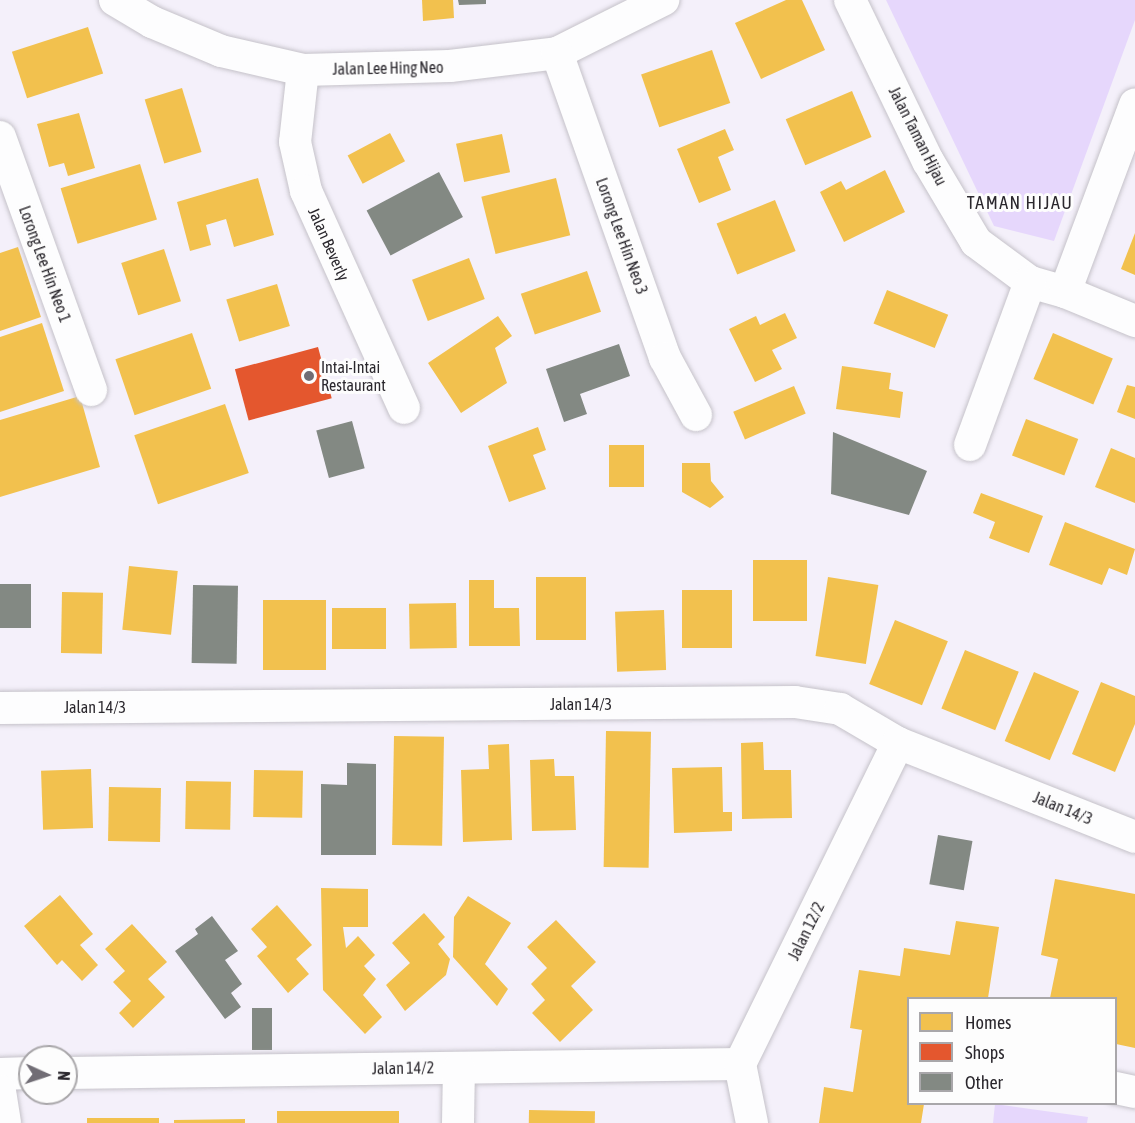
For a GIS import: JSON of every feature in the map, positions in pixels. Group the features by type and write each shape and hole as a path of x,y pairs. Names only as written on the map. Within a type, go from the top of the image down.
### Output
{"street":[{"name":"Jalan Lee Hing Neo","path":"116,1 152,22 221,51 303,69 450,66 557,53 663,0"},
{"name":"Jalan Taman Hijau","path":"850,0 928,161 976,242 1030,282 1065,292 1135,321"},
{"name":"Lorong Lee Hin Neo 3","path":"557,53 665,358 696,415"},
{"name":"Jalan Beverly","path":"303,69 295,142 306,191 404,408"},
{"path":"1065,292 1135,105"},
{"name":"Lorong Lee Hin Neo 1","path":"0,137 91,390"},
{"path":"970,445 1030,282"},
{"name":"Jalan 14/3","path":"0,708 795,702 840,709 898,743 1135,837"},
{"name":"Jalan 12/2","path":"740,1064 898,743"},
{"path":"740,1064 752,1123"},
{"name":"Jalan 14/2","path":"78,1073 740,1064"},
{"path":"458,1123 459,1068"},
{"path":"0,1074 18,1073"},
{"path":"1117,1088 1135,1092"},
{"path":"0,1091 5,1123"}],"shaded area":[{"path":"886,0 1135,0 1135,20 1054,241 994,226"},
{"path":"995,1105 1088,1117 1087,1123 993,1123"}],"building: Homes":[{"path":"422,0 453,0 454,18 423,21"},
{"path":"786,0 802,0 825,50 761,79 735,23"},
{"path":"88,27 103,74 27,98 12,52"},
{"path":"712,50 730,103 659,127 641,74"},
{"path":"182,88 202,152 164,163 145,99"},
{"path":"852,91 872,137 805,165 786,119"},
{"path":"79,113 95,168 68,176 64,163 49,167 37,124"},
{"path":"725,129 734,150 718,157 731,190 699,203 677,149"},
{"path":"390,133 405,161 363,184 348,156"},
{"path":"502,134 510,172 464,182 456,144"},
{"path":"140,164 157,219 78,244 61,188"},
{"path":"885,170 905,212 844,242 820,192 841,181 846,190"},
{"path":"258,178 274,235 234,247 226,219 206,225 211,245 190,251 177,202"},
{"path":"556,178 570,235 496,254 481,197"},
{"path":"775,200 796,251 737,275 717,224"},
{"path":"1135,233 1135,275 1121,269"},
{"path":"18,247 41,317 0,331 0,253"},
{"path":"164,249 181,301 138,315 121,263"},
{"path":"469,258 485,299 428,321 412,280"},
{"path":"587,271 601,312 535,334 521,294"},
{"path":"277,284 290,326 239,342 226,299"},
{"path":"887,290 948,315 935,348 874,323"},
{"path":"785,313 797,338 772,350 782,369 755,382 729,329 756,316 760,325"},
{"path":"498,316 512,336 495,348 507,383 461,413 428,363"},
{"path":"42,323 64,391 0,412 0,337"},
{"path":"192,333 211,389 135,415 115,359"},
{"path":"1053,333 1113,358 1093,404 1033,379"},
{"path":"842,366 891,373 889,389 903,392 900,418 836,409"},
{"path":"1127,385 1135,387 1135,419 1117,412"},
{"path":"794,386 806,414 745,439 733,412"},
{"path":"80,396 100,467 0,497 0,420"},
{"path":"225,404 249,473 158,504 134,435"},
{"path":"1026,419 1078,439 1064,475 1012,455"},
{"path":"538,427 546,450 533,455 546,489 509,502 488,446"},
{"path":"609,445 644,445 644,487 609,487"},
{"path":"1111,448 1135,458 1135,503 1095,487"},
{"path":"682,463 710,463 711,481 724,497 710,508 682,492"},
{"path":"981,493 1043,516 1029,553 989,538 995,522 973,513"},
{"path":"1065,522 1135,549 1127,575 1109,568 1102,585 1049,565"},
{"path":"753,560 807,560 807,621 753,621"},
{"path":"129,566 178,571 171,635 122,630"},
{"path":"536,577 586,577 586,640 536,640"},
{"path":"828,577 878,585 866,664 815,656"},
{"path":"469,580 494,580 494,608 519,608 520,646 469,646"},
{"path":"682,590 732,590 732,648 682,648"},
{"path":"62,592 103,593 102,654 61,653"},
{"path":"263,600 326,600 326,670 263,670"},
{"path":"456,603 457,648 410,649 409,604"},
{"path":"332,608 386,608 386,649 332,649"},
{"path":"664,610 666,670 617,672 615,612"},
{"path":"895,620 948,641 922,705 869,684"},
{"path":"965,650 1019,672 995,730 941,708"},
{"path":"1034,672 1079,691 1050,760 1005,741"},
{"path":"1101,682 1135,696 1135,724 1115,772 1072,754"},
{"path":"606,731 651,732 649,868 604,867"},
{"path":"394,736 444,737 442,846 392,845"},
{"path":"763,742 764,770 791,770 792,818 742,819 741,743"},
{"path":"509,744 512,840 463,842 461,770 489,769 488,745"},
{"path":"554,759 555,776 574,776 576,830 532,831 530,760"},
{"path":"722,767 723,812 732,812 732,831 674,833 672,768"},
{"path":"91,769 93,828 43,830 41,771"},
{"path":"254,770 303,771 302,818 253,817"},
{"path":"186,781 231,782 230,830 185,829"},
{"path":"109,787 161,788 160,842 108,841"},
{"path":"1055,879 1135,894 1135,1048 1117,1044 1117,997 1050,997 1058,959 1041,955"},
{"path":"321,888 368,889 368,927 343,927 346,948 358,936 375,955 364,966 376,979 363,995 382,1017 365,1034 323,990"},
{"path":"60,895 93,934 80,945 98,965 82,981 62,960 57,965 24,926"},
{"path":"468,896 511,923 485,964 508,989 497,1006 453,957 454,917"},
{"path":"277,905 312,945 296,959 309,974 288,993 257,956 267,947 251,929"},
{"path":"424,913 445,937 438,944 450,959 446,975 405,1011 386,985 410,963 392,943"},
{"path":"556,920 596,962 571,986 593,1010 560,1042 532,1013 545,1000 531,984 547,968 527,947"},
{"path":"956,921 999,927 988,997 907,997 907,1105 924,1105 921,1123 819,1123 824,1087 853,1092 862,1030 850,1028 859,970 900,976 904,948 950,955"},
{"path":"132,924 167,962 148,979 165,997 133,1028 119,1013 131,1001 113,982 125,971 105,949"},
{"path":"529,1110 595,1111 595,1123 529,1123"},
{"path":"277,1111 399,1111 399,1123 277,1123"},
{"path":"87,1118 159,1118 159,1123 87,1123"},
{"path":"245,1119 245,1123 174,1123 174,1120"}],"building: Shops":[{"path":"318,347 332,398 249,420 235,369"}],"building: Other":[{"path":"458,0 486,0 486,4 459,5"},
{"path":"439,172 463,217 391,256 367,210"},
{"path":"619,344 630,376 580,394 587,414 564,422 546,369"},
{"path":"352,421 365,468 329,478 316,431"},
{"path":"833,432 927,471 909,515 831,494"},
{"path":"0,584 31,584 31,628 0,628"},
{"path":"193,585 238,586 237,664 192,663"},
{"path":"347,763 376,764 376,855 321,855 321,784 347,785"},
{"path":"938,835 972,841 964,890 929,884"},
{"path":"212,916 238,951 225,960 242,984 231,993 241,1007 225,1019 175,951 198,934 195,929"},
{"path":"252,1008 272,1008 272,1050 252,1050"}],"place":[{"name":"Intai-Intai Restaurant","path":"309,376"}],"district":[{"name":"TAMAN HIJAU","path":"1020,203"}]}
